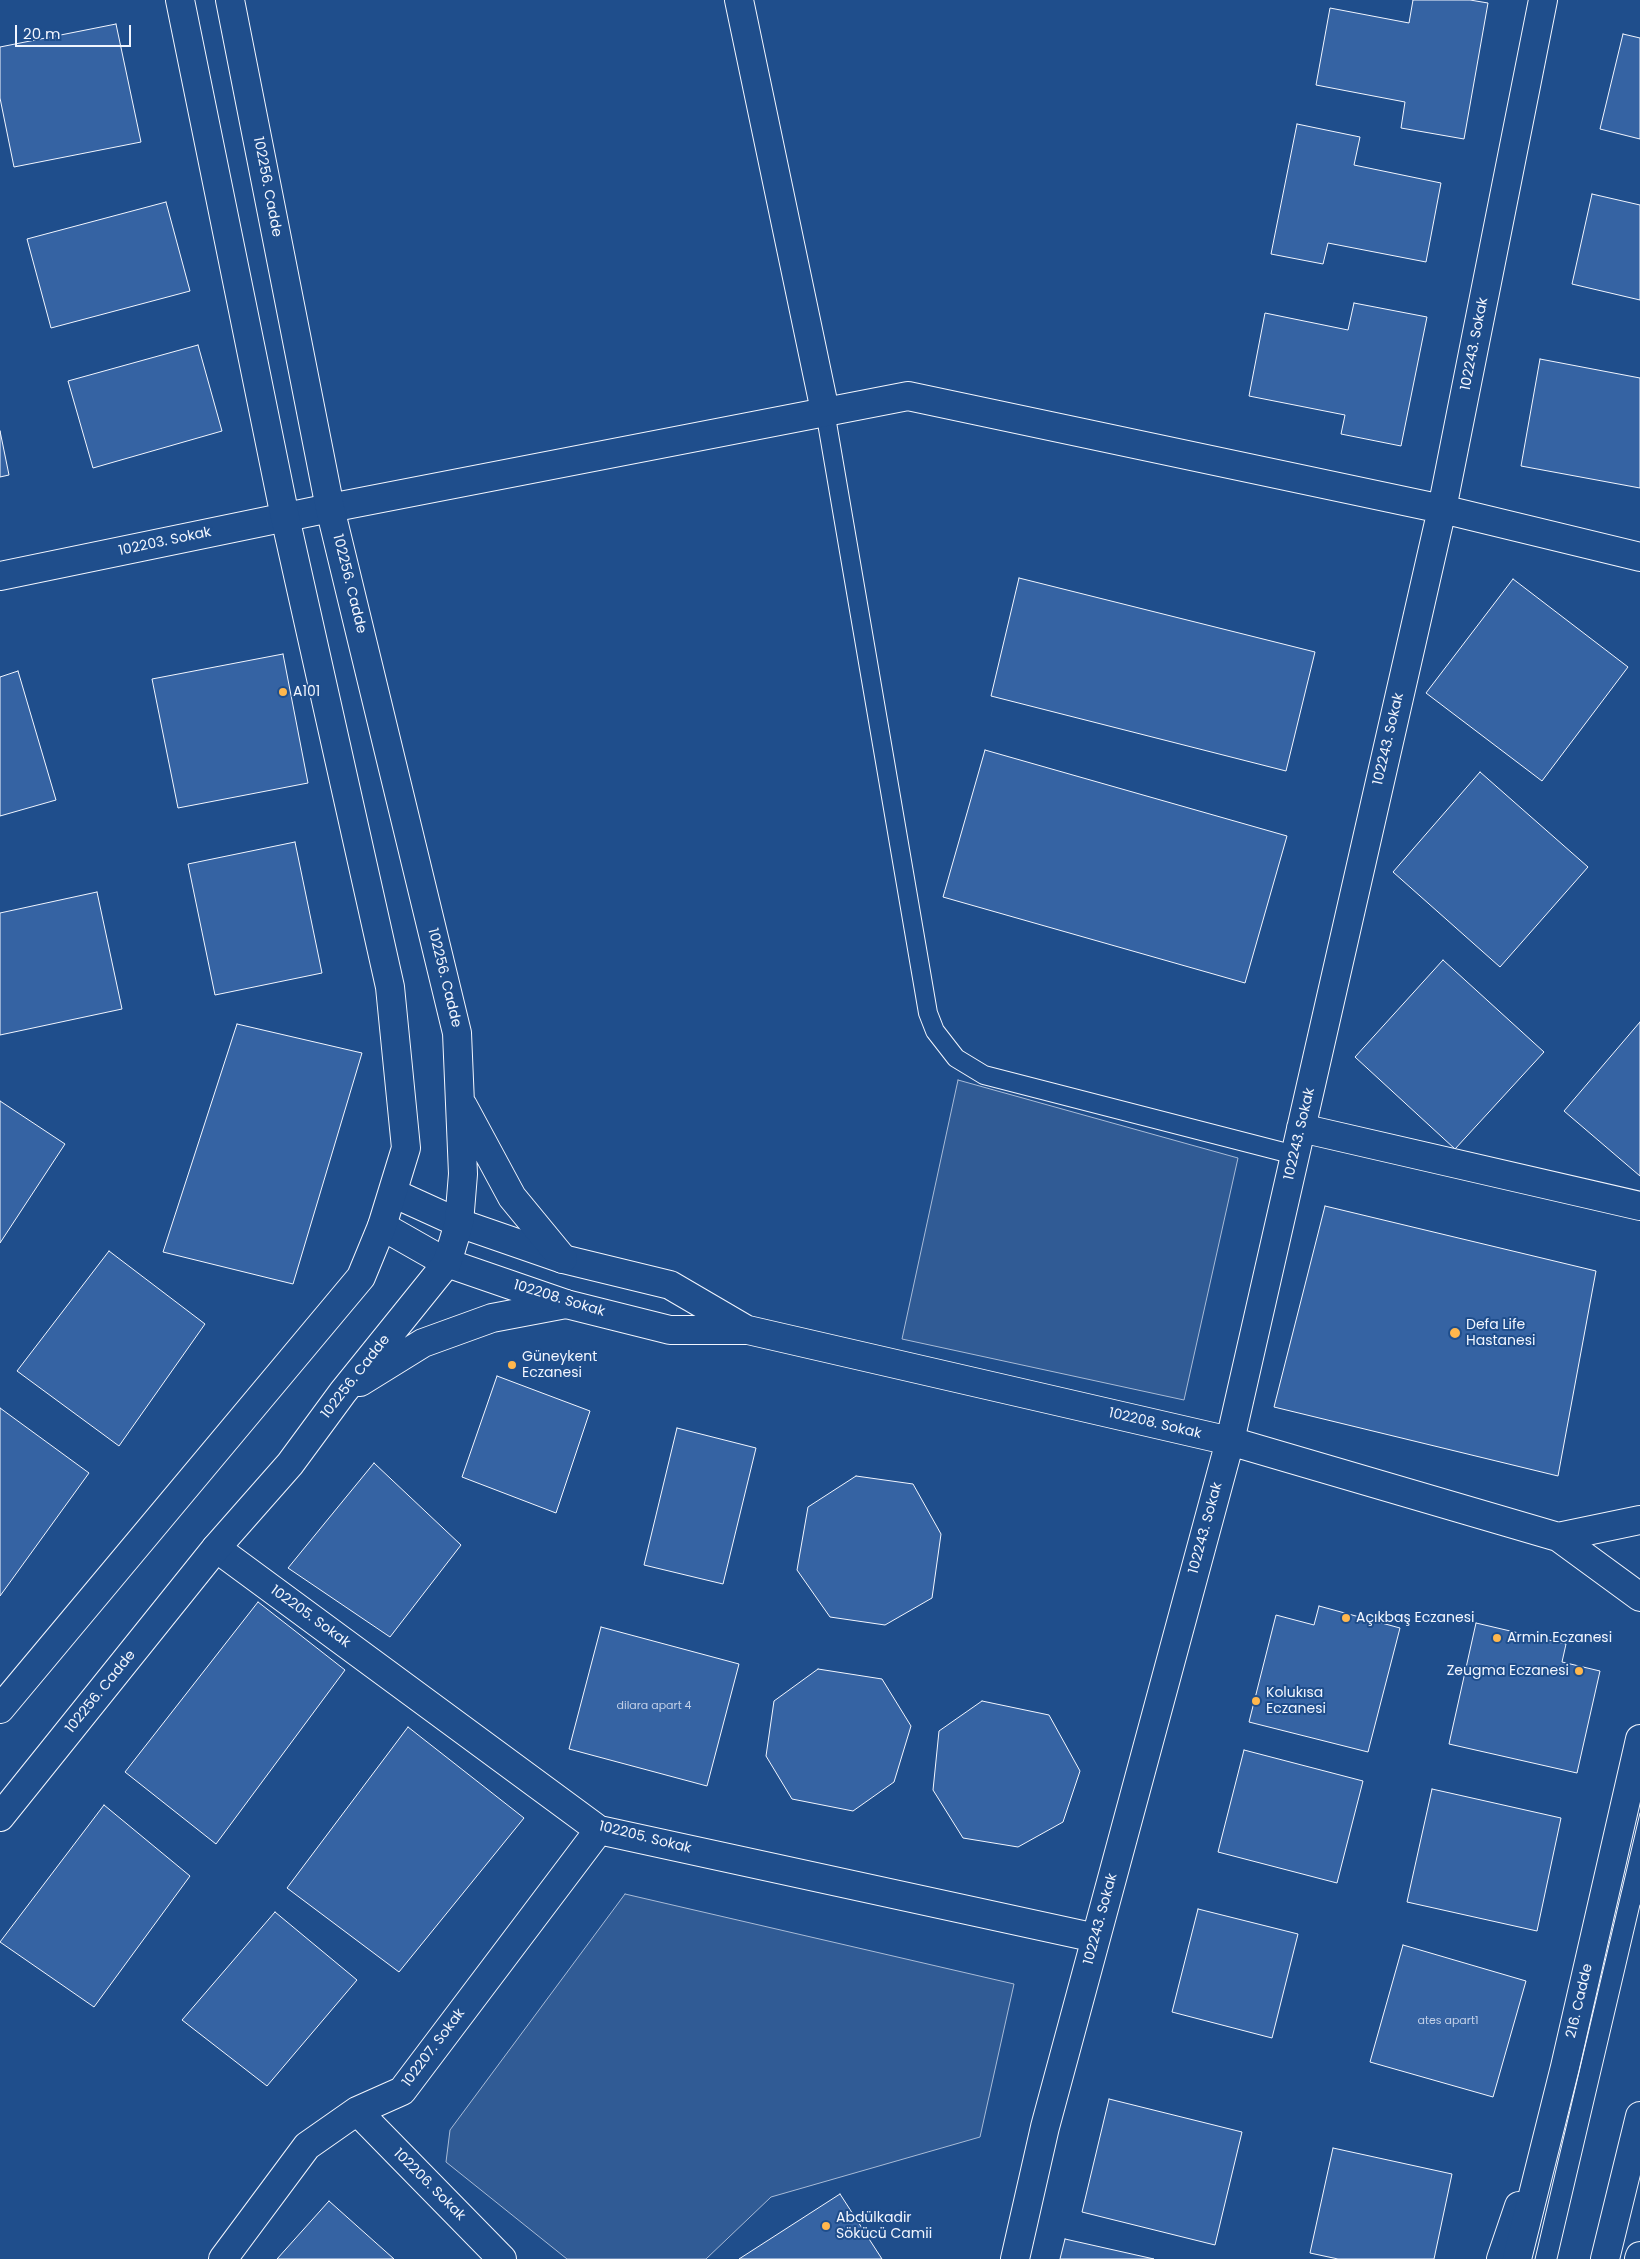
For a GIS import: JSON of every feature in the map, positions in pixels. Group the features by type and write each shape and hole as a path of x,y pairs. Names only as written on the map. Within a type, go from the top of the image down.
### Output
{"street":[{"path":"4,1697 361,1277 382,1226 406,1148 390,987 286,517 180,0"},
{"name":"102256. Cadde","path":"0,1817 216,1548 290,1464 446,1263 459,1223 463,1174 457,1033 330,508 230,0"},
{"path":"739,0 825,411"},
{"name":"102243. Sokak","path":"1015,2259 1045,2127 1230,1441 1442,509 1543,0"},
{"name":"102203. Sokak","path":"0,576 330,508 908,396 1442,509 1640,557"},
{"path":"460,1100 512,1197 563,1259"},
{"path":"1301,1128 1640,1206"},
{"name":"102208. Sokak","path":"392,1193 459,1223 563,1259 670,1286 748,1330"},
{"name":"102208. Sokak","path":"382,1226 446,1263 566,1304 670,1330 748,1330 1230,1441 1558,1537 1640,1597"},
{"path":"344,1392 423,1343 492,1318 566,1304"},
{"name":"102208. Sokak","path":"1558,1537 1640,1520"},
{"name":"102205. Sokak","path":"216,1548 599,1830 1096,1938"},
{"name":"216. Cadde","path":"1502,2259 1564,2067 1640,1739"},
{"name":"102207. Sokak","path":"223,2259 307,2146 357,2111 402,2091 599,1830"},
{"path":"1517,2259 1564,2067"},
{"name":"102206. Sokak","path":"357,2111 502,2259"},
{"path":"1605,2259 1640,2116"}],"lane":[{"path":"825,411 928,1013 936,1031 956,1058 984,1076 1295,1155"}],"shaded area":[{"path":"958,1080 1238,1158 1184,1400 902,1339"},
{"path":"625,1894 1014,1984 980,2137 771,2197 706,2259 567,2259 446,2162 450,2130"}],"building":[{"path":"1413,0 1470,0 1488,3 1464,139 1401,128 1405,102 1316,85 1330,8 1409,23"},
{"path":"116,24 141,142 14,167 0,98 0,47"},
{"path":"1623,34 1640,38 1640,139 1600,129"},
{"path":"1297,124 1360,137 1354,165 1441,183 1426,262 1328,243 1323,264 1271,254"},
{"path":"1592,194 1640,205 1640,300 1572,284"},
{"path":"166,202 190,291 51,328 27,239"},
{"path":"1354,303 1427,317 1401,446 1341,434 1345,415 1249,396 1265,313 1348,330"},
{"path":"198,345 222,431 93,468 68,381"},
{"path":"1540,359 1640,378 1640,488 1521,466"},
{"path":"0,431 9,475 0,477"},
{"path":"1019,578 1315,652 1286,771 991,696"},
{"path":"1513,579 1628,667 1542,781 1426,693"},
{"path":"283,654 308,783 178,808 152,679"},
{"path":"18,671 56,800 0,816 0,677"},
{"path":"985,750 1287,836 1245,983 943,897"},
{"path":"1480,772 1588,867 1500,967 1393,872"},
{"path":"295,842 322,973 215,995 188,864"},
{"path":"97,892 122,1009 0,1035 0,913"},
{"path":"1443,960 1544,1052 1455,1149 1355,1057"},
{"path":"1640,1022 1640,1176 1564,1111"},
{"path":"237,1024 362,1053 293,1284 163,1252"},
{"path":"0,1101 65,1144 0,1243"},
{"name":"Defa Life Hastanesi","path":"1325,1206 1596,1271 1558,1476 1274,1407"},
{"path":"109,1251 205,1324 119,1446 17,1371"},
{"path":"497,1376 590,1411 556,1513 462,1477"},
{"path":"0,1408 89,1473 0,1596"},
{"path":"677,1428 756,1448 723,1584 644,1565"},
{"path":"374,1463 461,1545 390,1637 288,1568"},
{"path":"856,1476 913,1484 941,1534 932,1598 885,1625 830,1617 797,1570 808,1507"},
{"path":"258,1602 345,1670 216,1844 125,1772"},
{"path":"1319,1606 1400,1628 1368,1752 1249,1722 1276,1615 1314,1625"},
{"path":"1476,1623 1566,1644 1562,1662 1600,1671 1577,1773 1449,1744"},
{"path":"601,1627 739,1664 707,1786 569,1749"},
{"path":"818,1669 882,1679 911,1726 894,1782 853,1811 792,1799 766,1756 774,1701"},
{"path":"982,1701 1049,1715 1080,1771 1063,1822 1018,1847 963,1838 933,1790 939,1731"},
{"path":"408,1727 524,1818 399,1972 287,1888"},
{"path":"1244,1750 1363,1781 1337,1883 1218,1852"},
{"path":"1432,1789 1561,1818 1537,1931 1407,1902"},
{"path":"104,1805 190,1876 94,2007 0,1942"},
{"path":"1198,1909 1298,1934 1272,2038 1172,2012"},
{"path":"275,1912 357,1980 267,2086 182,2020"},
{"path":"1403,1945 1526,1981 1493,2097 1370,2062"},
{"path":"1109,2099 1242,2132 1215,2245 1082,2212"},
{"path":"1333,2148 1452,2174 1434,2259 1338,2259 1310,2253"},
{"name":"Abdülkadir Sökücü Camii","path":"840,2194 882,2259 739,2259"},
{"path":"329,2201 394,2259 277,2259"},
{"path":"1065,2239 1154,2259 1060,2259"}],"tram line":[{"path":"1535,2259 1640,1813"},
{"path":"1557,2259 1640,1905"}],"place":[{"name":"A101","path":"283,692"},
{"name":"Defa Life Hastanesi","path":"1455,1333"},
{"name":"Güneykent Eczanesi","path":"512,1365"},
{"name":"Açıkbaş Eczanesi","path":"1346,1618"},
{"name":"Armin Eczanesi","path":"1497,1638"},
{"name":"Zeugma Eczanesi","path":"1579,1671"},
{"name":"Kolukısa Eczanesi","path":"1256,1701"},
{"name":"Abdülkadir Sökücü Camii","path":"826,2226"}]}
